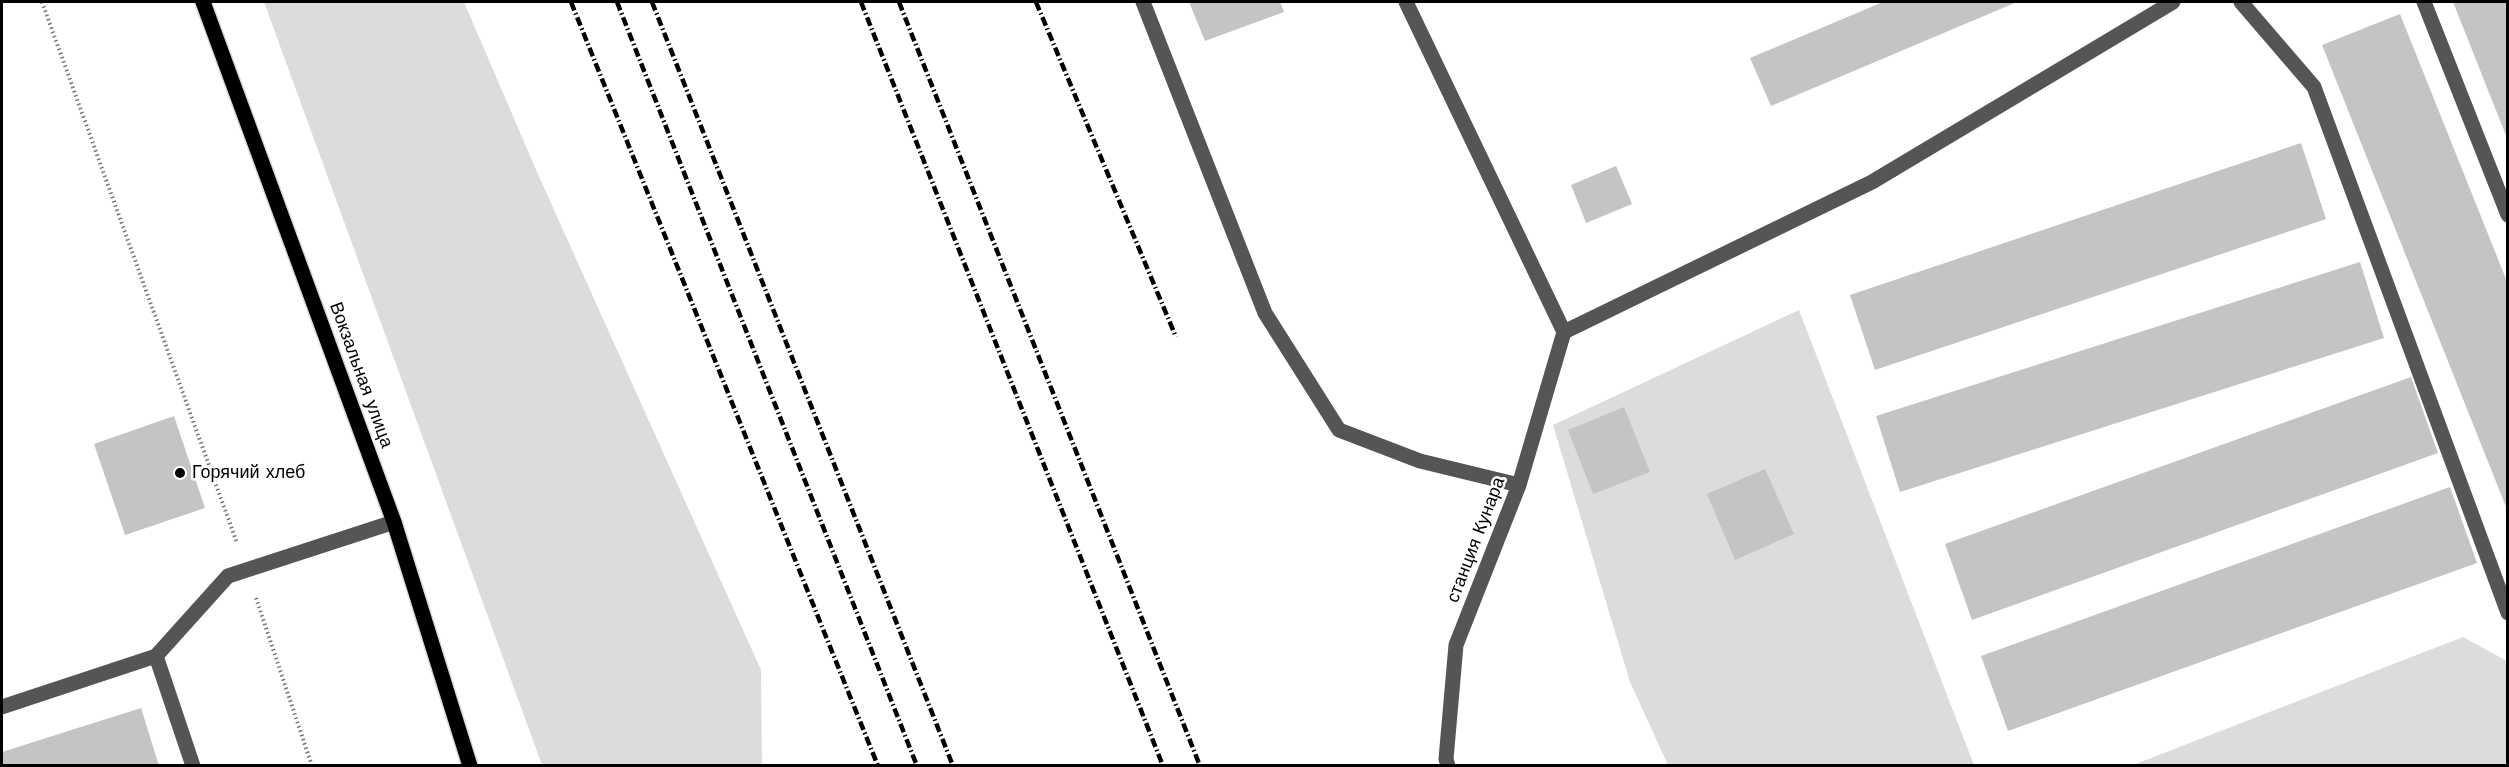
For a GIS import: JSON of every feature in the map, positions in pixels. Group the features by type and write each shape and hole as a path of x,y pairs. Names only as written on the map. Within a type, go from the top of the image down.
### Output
{"main road":[{"name":"Вокзальная улица","path":"203,2 394,522 470,765"}],"street":[{"path":"1143,2 1265,313 1339,430 1420,461 1519,485"},
{"path":"1406,2 1564,332 1872,182 2173,2"},
{"path":"2241,2 2313,87 2505,608"},
{"path":"2424,2 2508,215"},
{"name":"станция Кунара","path":"1448,765 1446,759 1456,645 1519,485 1564,332"},
{"path":"2,707 156,656 228,576 394,522"},
{"path":"156,656 193,765"}],"path":[{"path":"42,2 247,570 312,765"}],"shaded area":[{"path":"264,2 464,2 537,172 761,670 762,765 542,765"},
{"path":"1799,310 1974,765 1668,765 1630,682 1553,425"},
{"path":"2463,637 2507,661 2507,765 2133,765"}],"building":[{"path":"1189,2 1280,2 1284,12 1205,41"},
{"path":"1883,2 2017,2 1771,106 1750,58"},
{"path":"2453,2 2508,2 2508,138 2507,138"},
{"path":"2400,14 2508,284 2508,512 2322,45"},
{"path":"2301,143 2326,219 1875,370 1850,295"},
{"path":"1616,166 1632,204 1586,223 1571,185"},
{"path":"2360,262 2384,338 1900,492 1876,416"},
{"path":"2411,377 2438,453 1972,620 1945,544"},
{"path":"1624,407 1650,472 1593,494 1568,430"},
{"path":"174,416 205,508 125,535 94,444"},
{"path":"1765,469 1794,534 1735,560 1707,494"},
{"path":"2450,487 2477,563 2008,731 1981,656"},
{"path":"141,708 159,766 2,766 2,752"}],"railway":[{"path":"571,2 878,766"},
{"path":"617,2 917,766"},
{"path":"652,2 953,766"},
{"path":"861,2 1163,766"},
{"path":"899,2 1200,766"},
{"path":"1036,2 1176,337"}],"place":[{"name":"Горячий хлеб","path":"180,473"}]}
